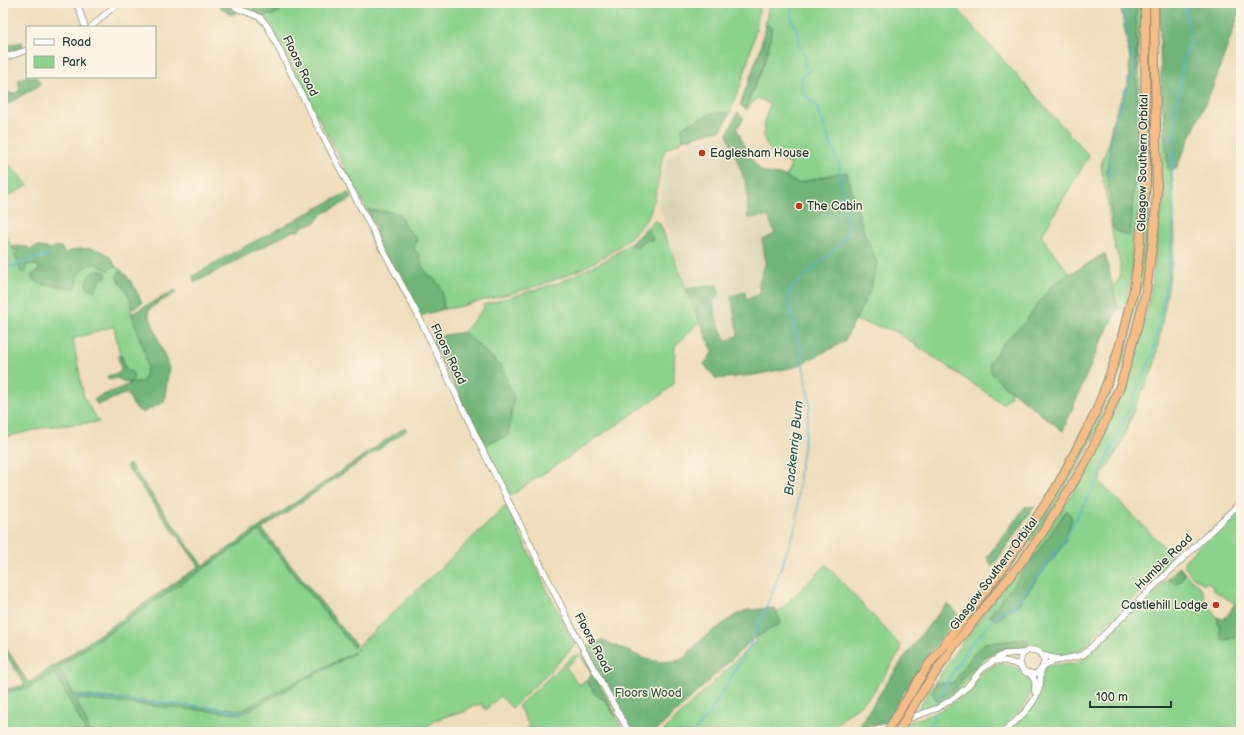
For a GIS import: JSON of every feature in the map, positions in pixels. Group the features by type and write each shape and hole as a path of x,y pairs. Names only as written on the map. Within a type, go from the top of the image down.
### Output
{"highway":[{"name":"Glasgow Southern Orbital","path":"887,732 927,666 1005,565 1056,488 1095,414 1115,360 1130,306 1136,275 1146,183 1144,3"},
{"name":"Glasgow Southern Orbital","path":"898,731 955,644 1020,564 1043,532 1086,462 1121,384 1146,291 1154,232 1157,192 1154,3"}],"street":[{"path":"77,3 85,26"},
{"path":"92,26 118,3"},
{"name":"Floors Road","path":"231,3 238,10 258,17 265,22 270,29 319,129 420,319 487,459 582,647 629,732"},
{"path":"3,55 10,56 26,50"},
{"name":"Humbie Road","path":"1030,674 1036,673 1042,667 1051,662 1083,655 1241,502"},
{"name":"Humbie Road","path":"872,732 938,708 958,696 982,669 992,661 1005,654 1023,653 1033,650 1041,655 1062,660"},
{"path":"1021,667 1020,660 1023,653"},
{"path":"1004,732 1029,707 1033,700 1040,685 1043,658 1041,655"},
{"path":"992,661 1010,661 1030,674 1035,681 1033,700"}],"shaded area":[{"path":"727,134 747,186 748,218 768,216 775,234 762,240 766,261 759,284 761,294 746,300 731,296 738,335 726,342 717,321 713,301 720,294 717,285 686,289 666,240 672,238 659,205 663,175 667,160 690,141"}],"green space":[{"path":"222,3 226,3 230,9 237,13 230,15 219,6"},
{"path":"234,3 252,3 254,13 237,6"},
{"path":"252,3 291,3 272,16 265,13 266,18 254,13"},
{"path":"291,3 614,3 614,5 640,10 648,3 760,4 748,60 730,113 713,113 682,127 683,140 666,149 663,155 657,189 652,206 642,226 625,242 609,254 591,264 554,280 515,292 444,309 439,284 422,266 420,256 414,249 411,232 404,225 400,213 367,210 313,108 271,24 266,18 264,13 272,16"},
{"path":"614,3 648,3 640,10 623,12 614,5"},
{"path":"768,3 952,3 1089,156 1041,236 1070,274 1052,285 1025,322 1002,344 1001,383 1011,391 1010,397 1003,404 895,331 855,320 870,290 877,263 839,173 798,183 786,177 791,165 772,152 765,142 764,129 770,104 758,98 747,110 745,109 769,47 771,27 765,25"},
{"path":"1120,3 1136,3 1136,150 1131,230 1129,236 1118,232 1113,227 1107,171 1113,120 1128,82 1130,60"},
{"path":"1136,3 1140,3 1141,26 1138,47 1142,122 1139,202 1134,256 1125,310 1118,308 1113,287 1120,278 1120,264 1115,247 1101,165 1107,148 1113,120 1107,171 1129,236 1131,230 1136,150"},
{"path":"1148,3 1150,3 1151,56 1150,220 1146,264 1142,286 1130,340 1122,367 1090,444 1051,511 1025,548 949,648 907,710 904,710 941,653 1032,532 1046,511 1065,480 1082,447 1111,381 1132,312 1144,240 1148,174"},
{"path":"1159,3 1241,3 1241,8 1214,84 1176,169 1168,170 1161,87"},
{"path":"765,25 771,27 769,47 745,109 740,105 760,50"},
{"path":"22,42 23,47 7,52 3,50 3,46"},
{"path":"26,76 26,78 37,78 41,84 3,107 3,90 13,94 20,90 18,80"},
{"path":"738,112 744,118 737,128 741,138 751,158 762,171 787,177 798,183 847,172 864,233 877,263 870,290 844,342 795,367 754,375 716,379 704,364 713,352 686,289 717,285 720,294 713,301 717,321 726,342 738,335 731,296 745,292 746,300 760,294 759,284 766,261 762,240 775,234 768,216 748,218 747,186 727,134"},
{"path":"713,113 730,113 722,129 683,140 682,127"},
{"path":"1164,129 1168,169 1171,169 1175,238 1155,362 1136,404 1121,444 1102,475 1100,482 1175,558 1083,648 1077,652 1064,656 1044,652 1034,647 1028,647 1019,651 1001,651 982,662 963,685 953,694 938,704 915,714 960,646 1059,514 1092,458 1112,416 1128,374 1148,305 1158,230","holes":["1072,518 1064,544 1016,607 989,616 1025,570","985,643 1029,643 1023,649 1001,649 983,658 965,676 954,690 937,700 936,684 953,683"]},
{"path":"3,158 28,185 3,199"},
{"path":"348,192 352,199 322,214 315,223 303,226 299,231 293,231 194,283 193,276 225,257"},
{"path":"367,210 400,213 404,225 417,239 414,249 420,256 422,266 439,284 444,309 420,316 385,259 375,252 368,231 377,232"},
{"path":"656,221 660,224 700,322 675,346 675,383 661,395 510,496 484,445 508,435 502,367 464,332 484,308 483,305 558,283 606,260 631,243 634,248 646,240 650,232 646,228 652,222"},
{"path":"646,228 650,232 653,240 646,240 634,248 631,243"},
{"path":"3,230 13,249 21,272 27,264 39,266 39,271 79,273 88,265 97,264 109,270 115,266 121,270 116,277 126,290 130,300 132,315 146,357 147,368 143,382 135,382 129,385 128,383 132,382 130,372 126,370 122,356 120,356 114,326 73,339 84,398 99,422 45,427 3,438"},
{"path":"37,246 50,249 56,246 61,247 65,253 86,248 94,249 107,254 112,259 115,266 109,270 97,264 89,265 79,273 76,289 40,284 33,280 32,276 34,273 39,271 39,266 27,264 25,273 21,272 18,265 22,262 18,261 15,256 17,251 13,249 13,247 28,247 30,250"},
{"path":"1105,253 1118,308 1099,346 1063,431 1001,383 992,374 989,364 1002,344 1025,322 1052,285"},
{"path":"98,270 107,273 106,277 101,279 95,291 86,287 86,284 91,274"},
{"path":"121,270 133,285 142,303 132,309 129,296 116,277"},
{"path":"175,290 177,292 153,306 148,312 169,368 164,402 142,413 133,405 128,394 124,394 98,405 94,400 98,397 135,382 143,382 147,368 146,357 132,315 133,313"},
{"path":"464,332 502,367 514,398 508,435 484,445 432,341 445,335"},
{"path":"118,356 121,356 126,370 132,372 134,376 132,382 124,383 117,378 109,380 107,376 119,373 121,370"},
{"path":"405,427 407,430 262,529 356,645 353,647 259,531 59,667 74,695 242,710 354,652 355,653 242,714 76,699 91,732 86,732 55,673 30,687 3,693 3,690 24,685 24,683 3,650 3,643 28,682 30,682 199,566 126,466 130,464 202,565 204,565"},
{"path":"506,506 575,646 512,708 500,696 486,710 482,704 472,706 464,712 436,720 419,732 3,732 3,692 26,686 260,529 358,651 357,647"},
{"path":"1035,506 992,567 987,557 1025,507"},
{"path":"1238,508 1241,509 1241,607 1213,590 1212,586 1208,582 1204,584 1194,577 1186,569 1184,561"},
{"path":"1067,510 1072,518 1064,544 1016,607 997,620 989,616 1025,570"},
{"path":"826,565 900,645 900,652 868,698 843,718 832,732 662,732 756,641 755,637 781,623 777,613"},
{"path":"1180,566 1184,573 1181,581 1175,583 1168,579"},
{"path":"1184,573 1201,588 1206,602 1217,617 1222,641 1241,636 1241,732 1008,732 1035,702 1044,668 1051,665 1075,664 1084,658 1168,579 1175,583 1181,581"},
{"path":"1235,603 1241,607 1241,636 1222,641 1217,617 1223,619 1228,615"},
{"path":"947,604 954,609 958,616 922,663 885,723 857,729 911,649"},
{"name":"Floors Wood","path":"775,608 781,623 753,639 655,732 632,732 585,648 602,640 646,659 660,662 680,660 685,657 703,638 734,616 747,610"},
{"path":"1027,639 1029,643 1023,649 1001,649 983,658 965,676 954,690 937,700 932,693 936,683 953,683 974,653 985,643"},
{"path":"580,655 566,667 579,685 586,680 596,695 606,701 625,732 527,732 526,729 529,725 518,706 573,656"},
{"path":"580,655 587,660 617,717 606,701 596,695 586,680 592,674"},
{"path":"1000,663 1014,666 1033,680 1032,689 1026,703 998,732 904,732 911,721 925,717 945,708 963,695 983,672 993,665"}],"waterway":[{"name":"Brackenrig Burn","path":"694,732 710,713 749,647 771,596 797,523 799,473 810,405 800,348 787,298 789,291 835,249 848,234 840,168 816,105 805,95 800,80 807,71 811,70 808,66 802,65 806,58 798,44 799,37 792,19 791,3"},
{"path":"1110,177 1110,155 1116,116 1135,68 1123,3"},
{"path":"938,706 943,688 970,645 1003,610 1012,608 1045,568 1064,540 1099,477 1152,357 1167,281 1174,217 1172,170 1176,110 1182,61 1190,42 1186,9 1182,3"},
{"path":"3,265 14,266 31,259 51,255"},
{"path":"75,697 178,704 242,712"},
{"path":"928,732 936,711"}],"place":[{"name":"Eaglesham House","path":"702,153"},
{"name":"The Cabin","path":"799,206"},
{"name":"Castlehill Lodge","path":"1216,605"}]}
